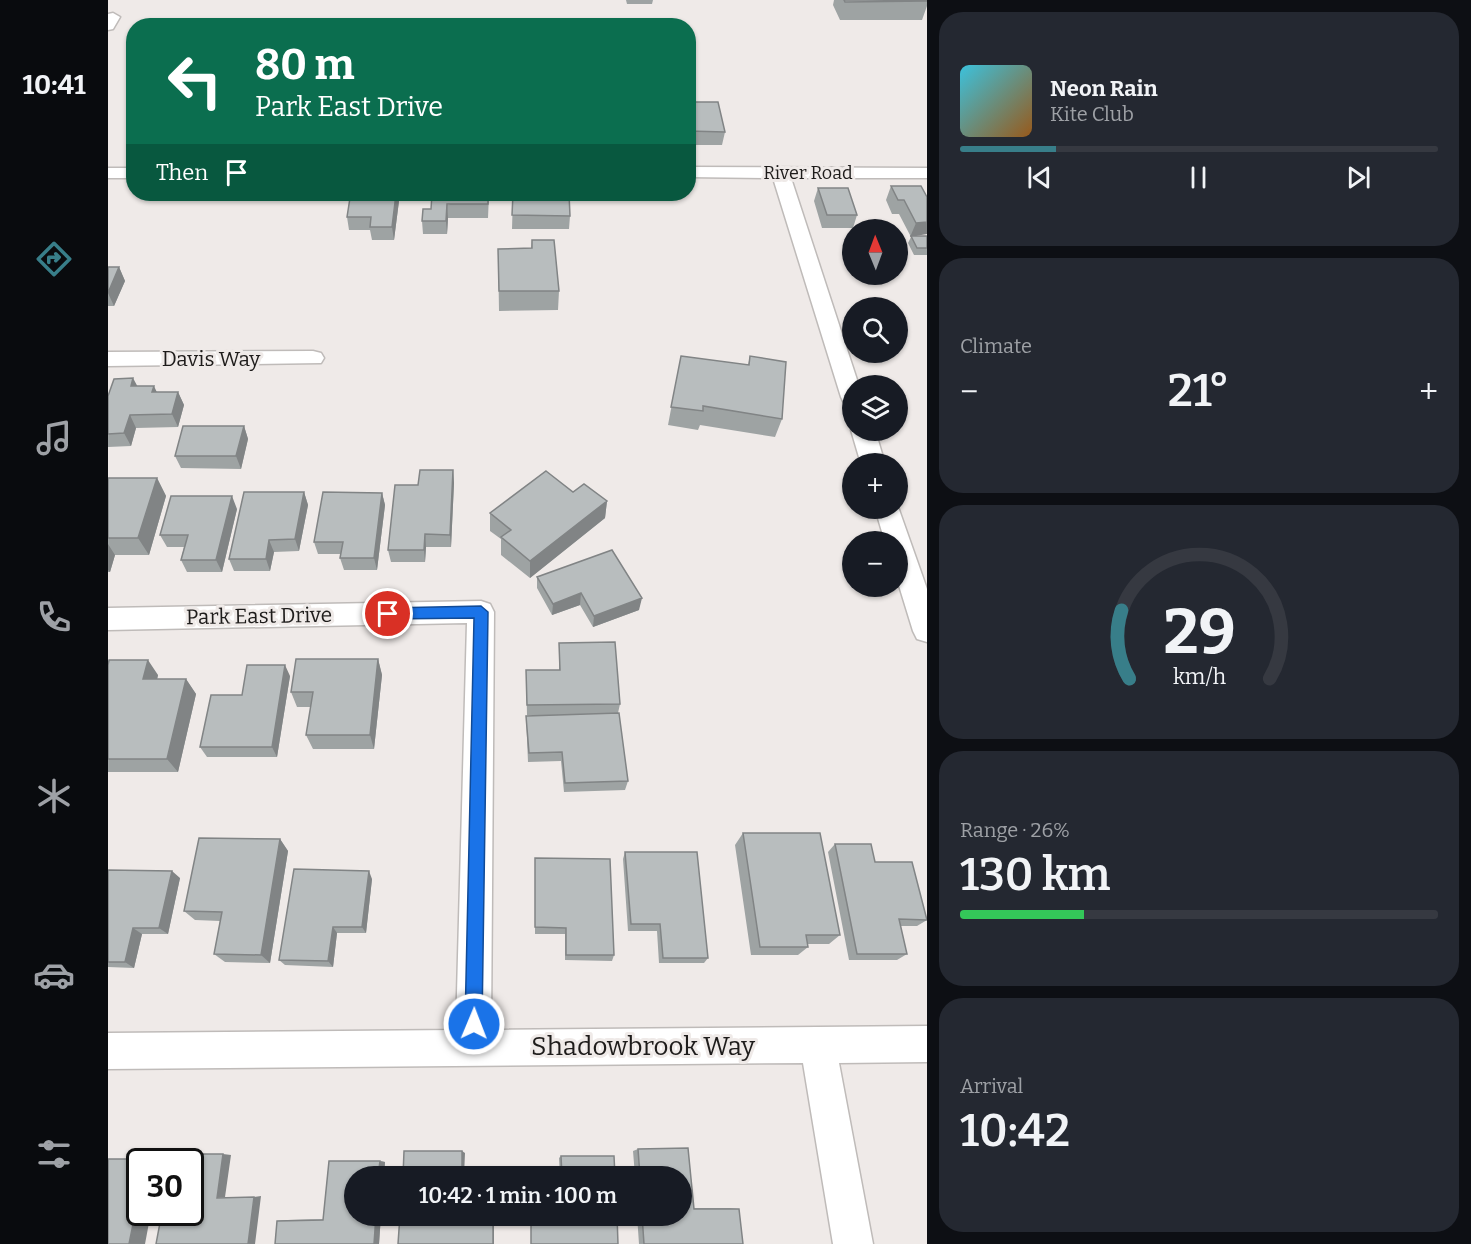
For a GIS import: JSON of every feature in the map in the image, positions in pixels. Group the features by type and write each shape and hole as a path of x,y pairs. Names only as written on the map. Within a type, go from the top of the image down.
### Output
{"street":[{"name":"River Road","path":"696,172 927,173"},
{"path":"780,172 845,375"},
{"path":"108,173 126,173"},
{"name":"Davis Way","path":"108,359 314,358"},
{"path":"891,519 927,631"},
{"name":"Park East Drive","path":"108,618 481,612 473,1047"},
{"name":"Shadowbrook Way","path":"108,1051 927,1044"},
{"path":"818,1045 853,1244"}],"building":[{"path":"844,0 927,0 927,1 845,2"},
{"path":"696,102 718,102 725,132 696,131"},
{"path":"891,186 921,186 927,197 927,222 916,223 904,200 898,200"},
{"path":"818,188 848,188 857,215 827,215"},
{"path":"350,201 395,201 392,227 370,227 371,217 347,217"},
{"path":"432,201 488,201 488,204 447,204 446,221 422,221 423,209 431,209"},
{"path":"513,201 569,201 570,216 512,215"},
{"path":"911,236 927,236 927,248 917,248"},
{"path":"532,240 554,240 559,291 499,291 498,249 532,248"},
{"path":"108,267 119,267 108,293"},
{"path":"681,356 749,365 750,356 786,362 782,419 703,406 703,411 671,407"},
{"path":"133,378 131,386 154,386 152,392 178,392 172,414 130,415 124,433 108,434 108,396 114,379"},
{"path":"183,426 244,426 236,456 175,456"},
{"path":"420,470 453,470 450,535 425,534 424,550 388,550 395,485 418,485"},
{"path":"546,471 573,492 584,484 607,501 530,561 501,537 511,530 490,513"},
{"path":"108,478 157,478 138,538 108,538"},
{"path":"244,492 304,492 295,539 269,540 266,559 229,559"},
{"path":"323,492 382,493 374,558 340,558 343,542 314,542"},
{"path":"171,496 232,496 216,560 181,560 188,535 160,535"},
{"path":"612,550 642,598 594,616 581,593 553,604 537,577"},
{"path":"615,642 620,704 527,705 526,670 560,670 559,643"},
{"path":"296,659 378,659 370,735 306,735 313,692 291,692"},
{"path":"109,660 148,660 143,679 186,679 167,759 108,759"},
{"path":"247,665 285,665 272,747 200,747 211,695 242,695"},
{"path":"619,713 628,781 565,783 562,752 529,753 526,716"},
{"path":"743,833 820,833 840,935 806,935 808,947 760,947"},
{"path":"199,838 280,839 261,955 214,954 222,912 184,911"},
{"path":"835,844 871,844 875,862 912,862 927,920 899,919 907,954 857,954"},
{"path":"625,852 697,852 708,958 663,958 660,924 631,924"},
{"path":"535,858 610,859 614,955 566,955 566,928 535,927"},
{"path":"294,869 369,871 362,927 333,927 328,961 279,960"},
{"path":"108,870 172,871 159,928 133,928 125,962 108,962"},
{"path":"688,1148 690,1166 639,1166 638,1149"},
{"path":"404,1151 462,1151 462,1166 403,1166"},
{"path":"204,1154 223,1154 217,1198 254,1197 248,1244 156,1244 159,1226 204,1226"},
{"path":"561,1156 614,1156 614,1166 562,1166"},
{"path":"108,1159 126,1159 126,1226 133,1226 129,1244 108,1244"},
{"path":"329,1161 380,1161 379,1166 344,1166 344,1226 375,1226 374,1244 275,1244 277,1221 323,1220"},
{"path":"692,1189 694,1209 739,1209 743,1244 644,1244 643,1226 692,1226"},
{"path":"399,1226 493,1226 493,1244 398,1244"},
{"path":"531,1226 617,1226 618,1244 531,1244"}],"route":[{"path":"388,614 481,612 474,1024"}]}
